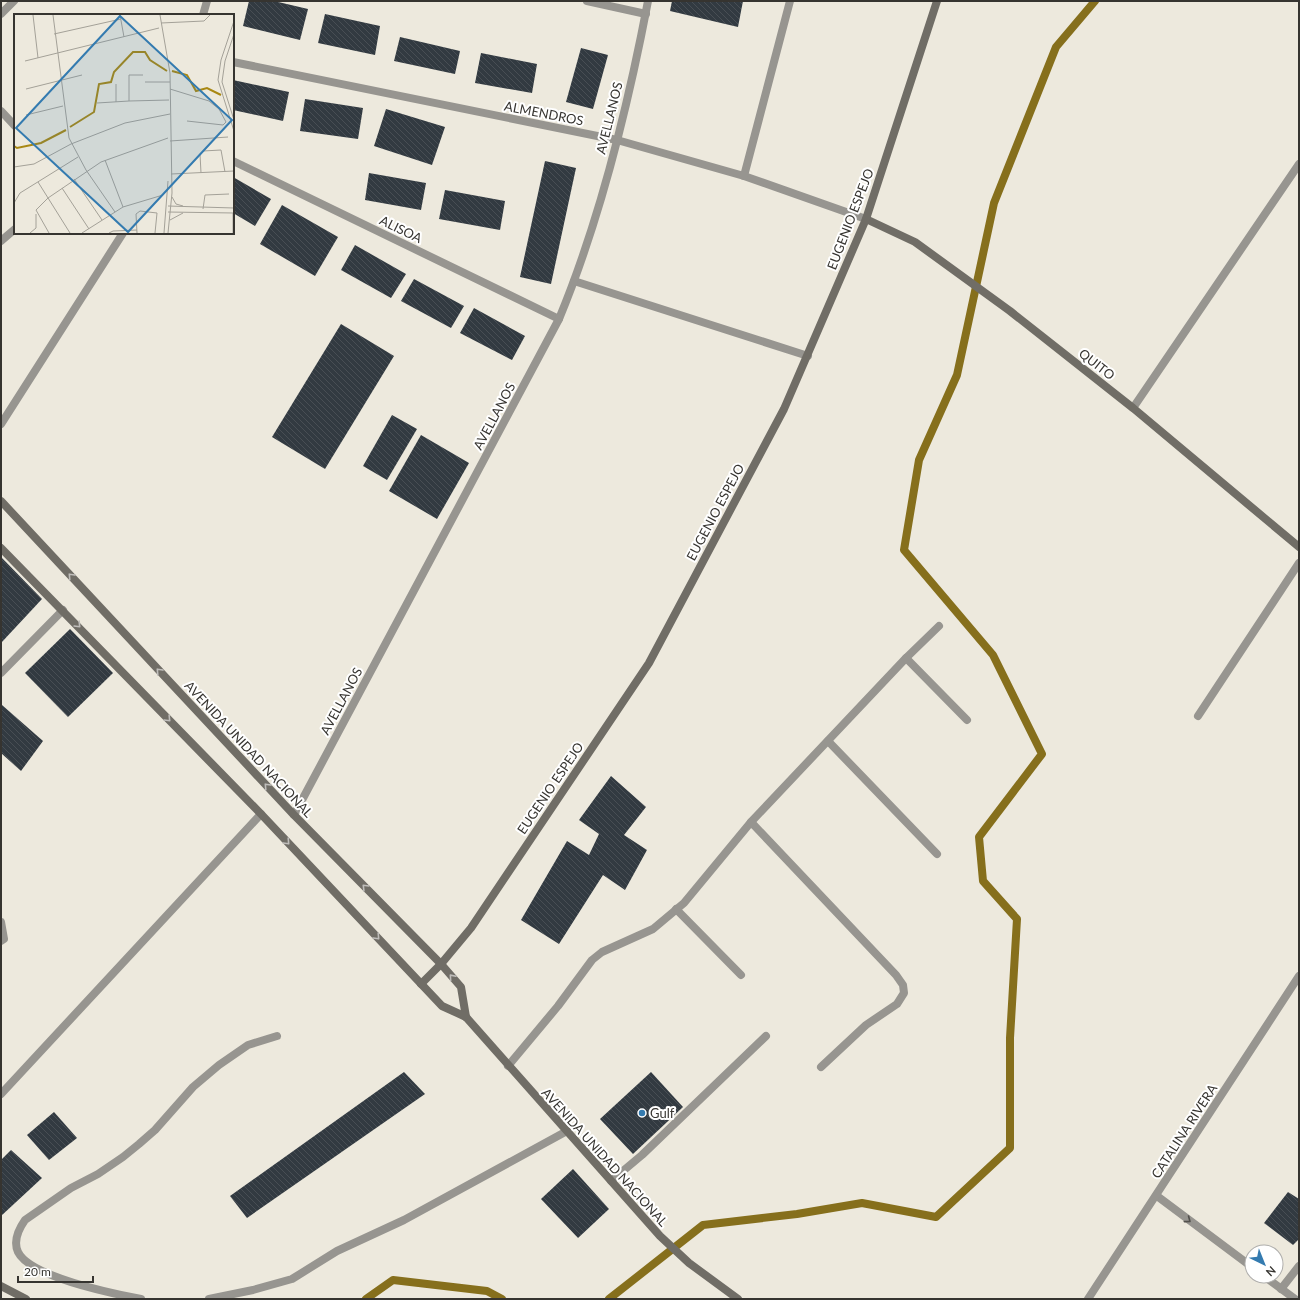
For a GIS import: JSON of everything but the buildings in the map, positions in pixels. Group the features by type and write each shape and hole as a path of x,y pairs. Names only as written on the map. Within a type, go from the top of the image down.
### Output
{"main road":[{"name":"EUGENIO ESPEJO","path":"421,984 441,964 471,928 648,663 784,409 866,219 937,1"},
{"name":"QUITO","path":"866,219 915,242 1010,311 1133,408 1299,547"},
{"name":"AVENIDA UNIDAD NACIONAL","path":"1,501 294,815 441,964 461,987 466,1017"},
{"name":"AVENIDA UNIDAD NACIONAL","path":"1,548 261,814 442,1006 466,1017 660,1236 689,1263 738,1299"},
{"path":"1,1286 26,1299"}],"street":[{"path":"1,14 14,1"},
{"path":"203,14 207,1"},
{"path":"587,1 646,14"},
{"name":"AVELLANOS","path":"294,815 559,319 574,281 617,140 648,1"},
{"path":"744,176 790,1"},
{"name":"ALMENDROS","path":"234,62 617,140 744,176 866,219"},
{"path":"1,111 14,125"},
{"name":"ALISOA","path":"234,161 559,319"},
{"path":"1133,408 1299,164"},
{"path":"1,241 14,230"},
{"path":"1,424 122,234"},
{"path":"574,281 808,356"},
{"path":"1198,716 1299,563"},
{"path":"1,673 63,610"},
{"path":"508,1066 558,1006 592,960 602,952 653,929 684,903 751,822 906,658 940,626"},
{"path":"906,658 967,720"},
{"path":"828,741 937,854"},
{"path":"1,1094 261,814"},
{"path":"751,822 885,963 903,985 904,993 897,1004 866,1025 821,1067"},
{"path":"676,909 741,975"},
{"path":"1,922 4,939 1,941"},
{"name":"CATALINA RIVERA","path":"1088,1299 1157,1196 1299,976"},
{"path":"141,1299 75,1284 29,1264 18,1252 16,1244 20,1227 25,1220 71,1188 98,1174 139,1144 155,1130 193,1087 219,1065 248,1045 277,1036"},
{"path":"611,1181 642,1155 766,1036"},
{"path":"209,1299 253,1290 292,1279 337,1251 404,1220 567,1131"},
{"path":"1157,1196 1244,1261"},
{"path":"1281,1289 1299,1266"},
{"path":"1274,1284 1295,1299"}],"waterway":[{"path":"609,1299 703,1225 797,1214 862,1203 936,1217 1010,1148 1010,1038 1017,919 983,881 979,837 1042,754 993,655 904,550 919,460 957,375 994,203 1056,47 1095,1"},
{"path":"366,1299 393,1280 487,1291 502,1299"}],"place":[{"name":"Gulf","path":"642,1113"}]}
